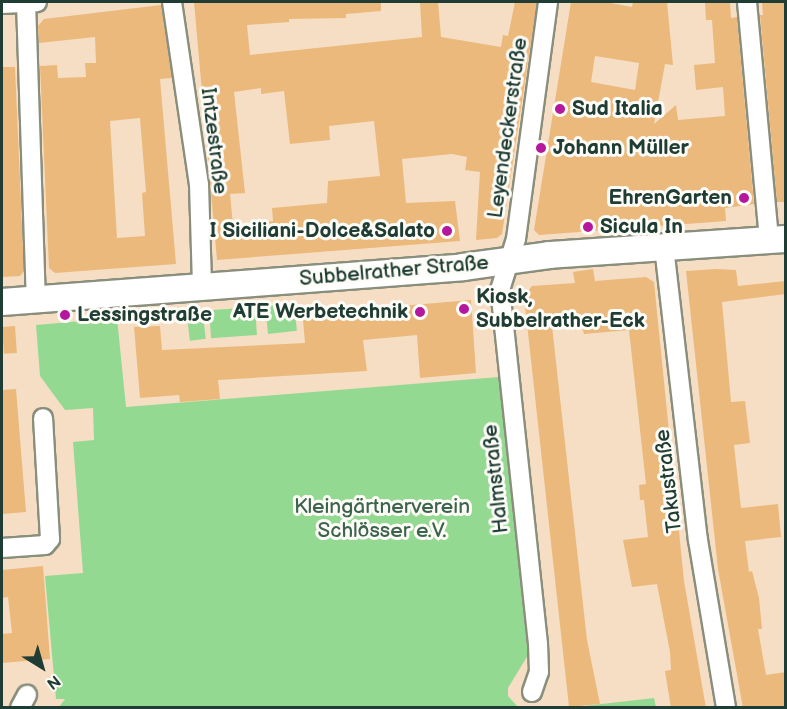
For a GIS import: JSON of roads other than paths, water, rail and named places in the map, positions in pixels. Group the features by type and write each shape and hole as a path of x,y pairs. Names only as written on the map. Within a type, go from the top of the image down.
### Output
{"main road":[{"name":"Subbelrather Straße","path":"2,302 511,261 549,255 777,240"}],"street":[{"path":"2,4 30,2 36,298"},
{"name":"Intzestraße","path":"172,2 199,184 202,286"},
{"name":"Leyendeckerstraße","path":"511,261 548,2"},
{"path":"747,2 777,240"},
{"name":"Takustraße","path":"664,248 698,540 726,708"},
{"name":"Halmstraße","path":"511,261 500,290 500,301 538,644 540,672 532,692"},
{"path":"2,548 45,545 52,532 43,418"}],"place":[{"name":"Sud Italia","path":"560,109"},
{"name":"Johann Müller","path":"541,148"},
{"name":"EhrenGarten","path":"744,198"},
{"name":"Sicula In","path":"588,227"},
{"name":"I Siciliani-Dolce&Salato","path":"447,231"},
{"name":"Kiosk, Subbelrather-Eck","path":"464,309"},
{"name":"ATE Werbetechnik","path":"420,312"},
{"name":"Lessingstraße","path":"65,315"}],"park label":[{"name":"Kleingärtnerverein Schlösser e.V.","path":"382,519"}]}
